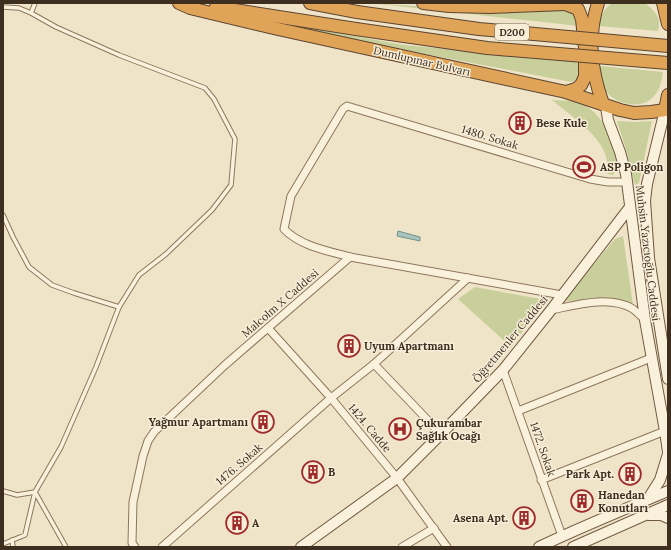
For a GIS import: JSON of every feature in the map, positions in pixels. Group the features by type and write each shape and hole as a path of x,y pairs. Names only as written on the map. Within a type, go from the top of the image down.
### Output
{"highway":[{"name":"Dumlupınar Bulvarı","path":"179,3 190,8 278,29 566,92 620,110 634,113 651,112 667,104"},
{"name":"Dumlupınar Bulvarı","path":"193,3 486,48 668,63"},
{"name":"D200","path":"310,3 357,12 478,28 668,46"},
{"path":"423,3 449,6 490,7 568,4 578,9 582,20 585,48 585,77 581,85 576,89 566,92"},
{"path":"598,3 592,29 591,47 593,69 598,90 604,105"},
{"path":"663,3 668,24"}],"main road":[{"name":"Muhsin Yazıcıoğlu Caddesi","path":"667,104 647,184 645,201 649,258 668,379"},
{"name":"Muhsin Yazıcıoğlu Caddesi","path":"604,105 626,174 645,320 668,453"},
{"name":"Öğretmenler Caddesi","path":"301,547 397,478 503,370 630,207"},
{"path":"648,499 660,480 668,453"},
{"path":"539,547 668,490"},
{"path":"573,547 668,504"},
{"path":"645,515 661,515 668,518"}],"street":[{"name":"1480. Sokak","path":"350,257 324,250 296,239 289,235 284,229 291,196 343,109 347,106 590,179 608,182 627,182"},
{"path":"350,257 562,295"},
{"name":"Malcolm X Caddesi","path":"135,547 132,543 133,502 142,456 154,432 225,365 350,257"},
{"name":"1476. Sokak","path":"162,547 331,398 374,364 468,278"},
{"path":"551,310 589,303 616,303 633,310 645,320"},
{"name":"1424. Cadde","path":"268,328 331,398 397,478 447,547"},
{"path":"518,411 651,358"},
{"path":"374,364 441,434"},
{"name":"1472. Sokak","path":"503,370 562,536"},
{"path":"542,480 665,431"},
{"path":"402,547 434,528"}],"lane":[{"path":"19,8 21,3"},
{"path":"31,12 35,3"},
{"path":"3,7 19,8 31,12 56,28 156,70 205,88 214,99 235,139 231,184 212,210 166,254 139,275 119,306 96,367 61,447 35,492 25,535 3,544"},
{"path":"3,215 29,267 52,285 119,306"},
{"path":"3,491 17,494 35,492"},
{"path":"35,492 66,547"},
{"path":"12,540 13,547"}],"green space":[{"path":"370,3 477,10 573,10 579,26"},
{"path":"613,3 646,4 653,10 658,18 658,31 598,26 605,10"},
{"path":"269,21 404,45 582,62 579,79 571,82 270,24"},
{"path":"600,66 663,72 659,88 656,94 649,101 628,104 615,99 605,90 600,83"},
{"path":"552,100 579,102 589,108 600,119 607,131 618,159 618,167 613,175 607,174 605,152 600,143 585,127"},
{"path":"617,121 652,121 639,183 635,185 625,146"},
{"path":"623,236 633,305 607,300 566,301 567,296 615,239"},
{"path":"475,287 546,300 511,347 458,299"}],"water":[{"path":"398,231 420,237 420,241 397,236"}],"place":[{"name":"Bese Kule","path":"520,123"},
{"name":"ASP Poligon","path":"584,167"},
{"name":"Uyum Apartmanı","path":"349,346"},
{"name":"Yağmur Apartmanı","path":"263,422"},
{"name":"Çukurambar Sağlık Ocağı","path":"400,429"},
{"name":"B","path":"313,472"},
{"name":"Park Apt.","path":"630,474"},
{"name":"Hanedan Konutları","path":"582,501"},
{"name":"Asena Apt.","path":"524,518"},
{"name":"A","path":"237,523"}]}
